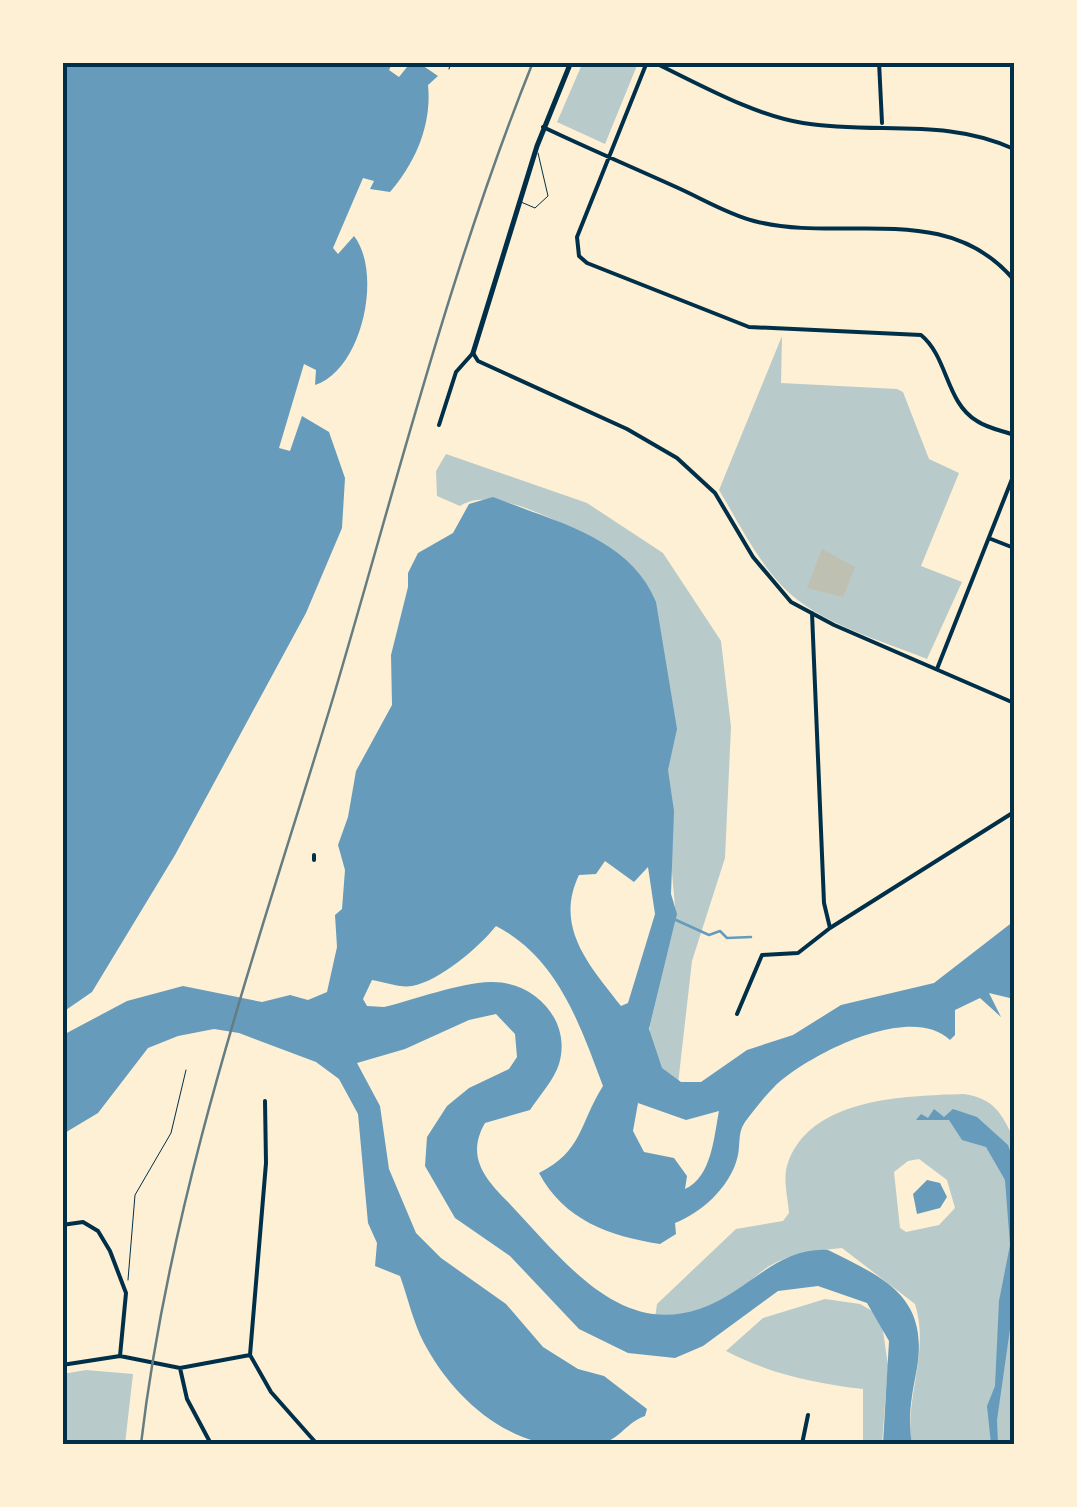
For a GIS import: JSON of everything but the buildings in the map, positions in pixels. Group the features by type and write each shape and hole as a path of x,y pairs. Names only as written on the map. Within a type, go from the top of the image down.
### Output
{"street":[{"path":"439,425 456,372 474,353 536,146 571,62"},
{"path":"1014,150 949,128 804,124 650,62 577,237 580,256 587,263 749,328 922,335 936,347 959,404 975,421 1014,435"},
{"path":"879,62 882,125"},
{"path":"543,128 748,220 789,227 898,227 944,234 979,250 1014,280"},
{"path":"474,353 478,361 627,429 677,458 715,494 770,579 791,602 1014,703"},
{"path":"937,671 1014,474"},
{"path":"991,539 1014,548"},
{"path":"812,613 824,903 830,928"},
{"path":"737,1014 762,955 798,953 830,928 1014,812"},
{"path":"265,1101 264,1203 250,1355 271,1392 316,1444"},
{"path":"62,1224 83,1222 98,1231 126,1293 120,1356"},
{"path":"62,1365 120,1356 180,1368 250,1355"},
{"path":"180,1368 187,1399 211,1444"},
{"path":"802,1444 808,1415"}],"lane":[{"path":"519,200 535,208 548,196 536,146"}],"path":[{"path":"449,68 451,62"},
{"path":"126,1293 132,1265 135,1195 170,1134 186,1070"}],"shaded area":[{"path":"583,62 638,63 605,144 557,122"},
{"path":"782,336 781,383 903,392 929,459 959,473 921,566 962,582 927,659 851,630 798,600 764,565 719,490"},
{"path":"446,454 587,503 663,553 721,641 731,727 725,858 692,961 678,1084 656,1073 648,1051 650,1025 676,918 647,588 612,555 559,522 502,502 478,500 460,506 437,496 436,471"},
{"path":"964,1094 983,1099 1001,1115 1014,1139 1014,1444 911,1444 920,1339 915,1304 842,1248 802,1254 773,1264 749,1282 722,1312 655,1318 657,1304 736,1229 783,1221 789,1213 787,1166 798,1143 815,1126 861,1105","holes":["919,1159 947,1180 955,1208 939,1225 906,1232 900,1228 894,1172 908,1161"]},
{"path":"825,1299 860,1304 881,1316 888,1366 882,1444 863,1444 863,1389 793,1376 726,1351 763,1318"},
{"path":"86,1370 133,1374 125,1444 63,1444 63,1374"}],"water":[{"path":"393,62 389,70 399,77 411,62 438,76 428,85 425,128 415,155 390,192 370,189 374,181 363,178 333,248 338,254 354,236 363,252 367,295 363,319 345,361 331,376 315,385 316,370 304,364 279,448 290,451 302,416 329,432 345,478 342,528 306,613 175,855 92,992 63,1012 63,63"},
{"path":"493,497 587,534 628,562 656,602 677,729 668,770 674,811 671,894 677,914 649,1029 662,1068 681,1082 701,1082 747,1050 793,1035 841,1005 934,983 1014,921 1014,999 989,993 1001,1017 980,998 955,1010 955,1035 950,1040 932,1030 886,1030 860,1037 811,1060 771,1090 745,1122 737,1159 721,1189 695,1213 675,1223 676,1234 660,1244 590,1223 561,1203 539,1173 572,1146 603,1086 564,995 536,956 517,940 496,926 469,953 435,977 407,986 372,980 363,999 367,1006 384,1007 451,988 491,982 507,983 535,996 555,1019 560,1033 559,1064 530,1110 485,1123 477,1146 478,1156 492,1184 583,1279 638,1311 668,1315 702,1308 780,1262 815,1250 828,1250 883,1280 908,1306 916,1323 919,1343 910,1415 912,1444 883,1444 889,1341 867,1303 818,1286 778,1291 703,1346 675,1358 628,1353 579,1329 510,1256 455,1218 425,1166 427,1137 447,1106 469,1088 509,1069 517,1057 515,1034 496,1014 469,1020 405,1049 357,1063 380,1106 389,1169 416,1233 441,1258 506,1304 543,1347 578,1369 604,1376 647,1409 645,1416 600,1444 572,1447 520,1436 475,1407 438,1366 420,1335 400,1276 375,1266 377,1243 368,1223 358,1114 339,1079 316,1062 239,1033 214,1029 178,1036 148,1048 98,1113 63,1134 63,1035 127,1001 183,986 262,1002 290,995 308,1000 327,992 337,947 335,915 342,909 345,870 338,845 348,817 356,771 392,705 391,655 408,573 418,553 453,533 469,504","holes":["605,861 634,882 648,867 655,914 628,1003 621,1006 579,945 571,912 579,875 596,874","638,1103 686,1120 719,1111 706,1166 685,1189 687,1176 674,1158 644,1152 633,1131"]},
{"path":"934,1109 944,1117 953,1109 977,1117 1008,1145 1014,1162 1010,1329 997,1420 998,1444 991,1444 987,1406 995,1386 999,1301 1010,1245 1005,1180 986,1147 962,1140 949,1120 916,1120 921,1114 928,1118"},
{"path":"927,1180 940,1183 947,1197 940,1208 917,1214 913,1194"}],"waterway":[{"path":"676,920 709,935 720,931 727,938 751,937"}],"railway":[{"path":"141,1444 173,1254 220,1067 450,298 533,62"}]}
